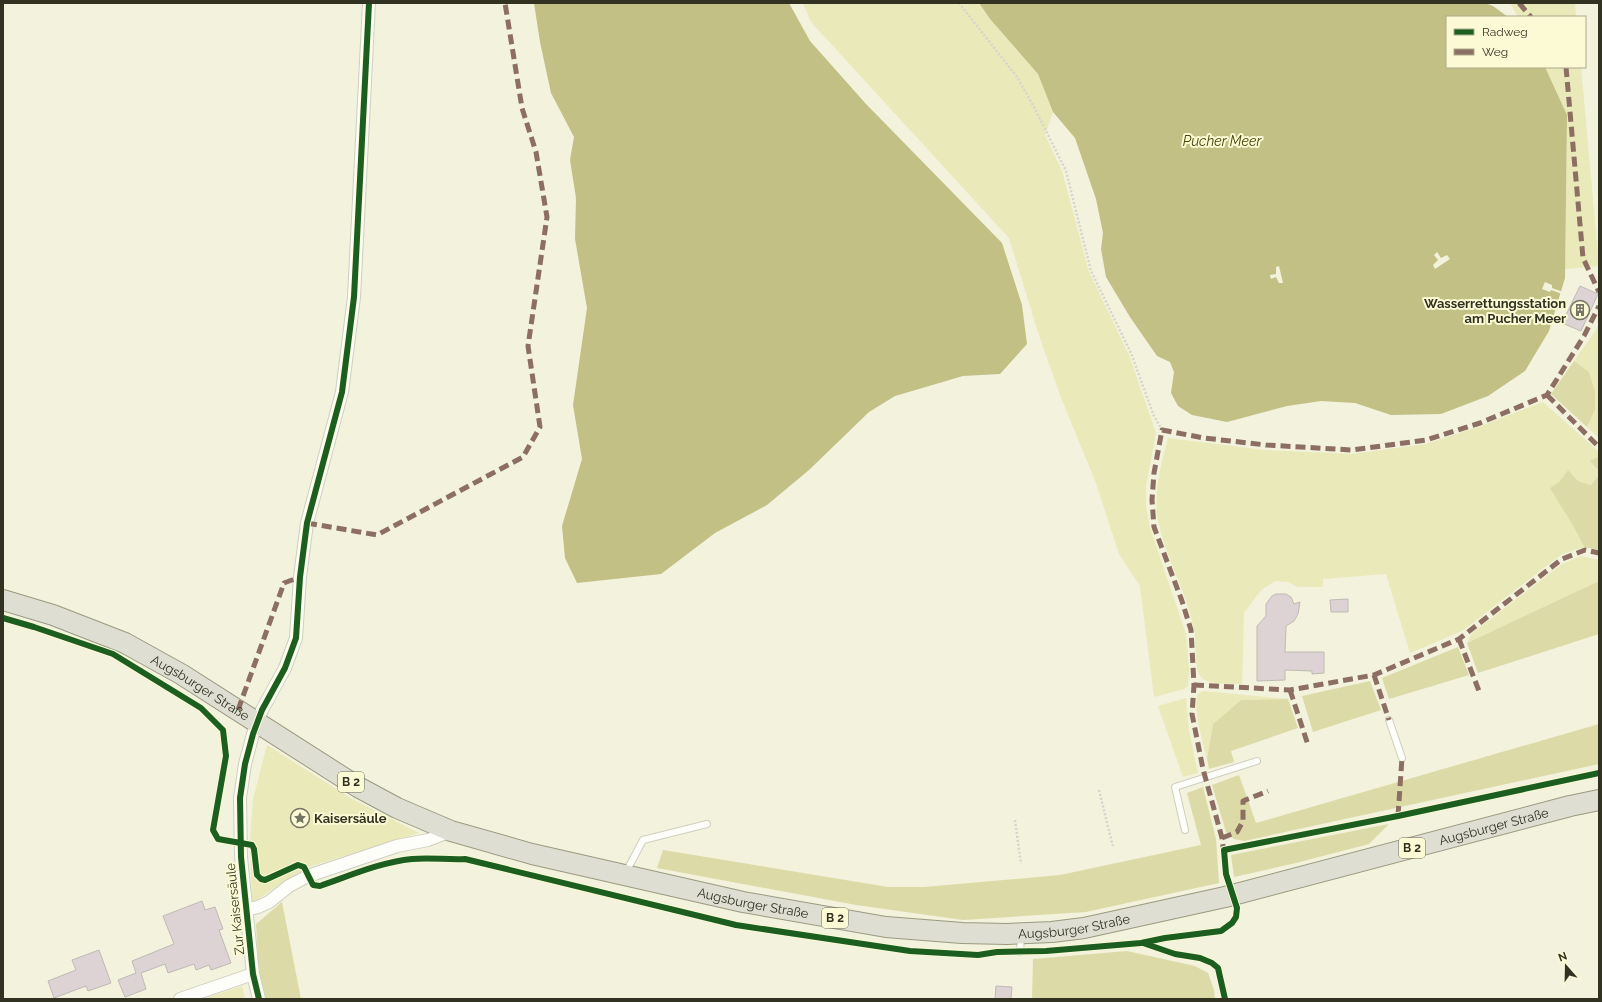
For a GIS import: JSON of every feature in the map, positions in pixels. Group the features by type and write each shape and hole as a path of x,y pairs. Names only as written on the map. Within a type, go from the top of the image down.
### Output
{"main road":[{"name":"Augsburger Straße","path":"3,600 53,615 125,643 181,674 257,721 358,787 397,808 451,831 532,854 625,876 743,902 886,927 962,933 1020,943 1052,932 1084,928 1217,899 1562,808 1599,800"}],"street":[{"name":"Zur Kaisersäule","path":"259,999 253,974 246,910 240,842 240,798 245,764 252,734 257,721 285,668 296,638 300,577 307,523 342,392 354,297 369,3"},
{"path":"246,910 269,902 289,886 308,876 397,846 428,840 451,831"},
{"path":"180,999 253,974"}],"lane":[{"path":"1389,720 1402,758"},
{"path":"1185,830 1175,788 1257,761"},
{"path":"625,876 643,840 707,824"}],"path":[{"path":"960,3 1017,77 1033,105 1066,171 1091,271 1131,353 1154,416 1162,430"},
{"path":"1099,790 1113,847"},
{"path":"1015,820 1021,864"}],"green space":[{"path":"803,3 979,3 990,19 1038,74 1053,112 1045,135 1062,171 1089,272 1129,355 1156,433 1146,486 1146,506 1150,528 1186,634 1189,669 1188,686 1184,689 1154,697 1140,586 1119,554 1096,483 1060,395 1039,335 1009,238 811,22"},
{"path":"1510,3 1575,3 1576,16 1517,16"},
{"path":"1545,68 1581,68 1599,266 1565,269 1567,115"},
{"path":"1599,323 1599,438 1587,427 1595,410 1595,391 1589,372 1574,361 1596,330"},
{"path":"1574,361 1589,372 1595,391 1595,410 1587,427 1551,394"},
{"path":"1543,402 1599,452 1599,456 1591,461 1598,470 1598,475 1592,485 1578,481 1568,470 1560,481 1550,488 1573,524 1584,547 1562,554 1462,631 1410,653 1386,574 1323,579 1323,587 1298,587 1288,582 1275,581 1261,590 1244,613 1242,684 1220,684 1209,682 1201,677 1196,661 1195,634 1191,616 1167,551 1157,514 1156,503 1158,481 1168,438 1264,450 1352,454 1426,444 1481,426"},
{"path":"1599,456 1599,471 1590,461"},
{"path":"1568,470 1578,481 1591,485 1599,475 1599,550 1584,547 1550,488 1560,481"},
{"path":"1581,556 1599,560 1599,581 1467,643 1471,634 1562,564"},
{"path":"1599,581 1599,634 1478,673 1467,643"},
{"path":"1458,647 1469,675 1389,699 1382,678"},
{"path":"1370,681 1381,710 1313,732 1302,696"},
{"path":"1204,691 1288,699 1241,700 1213,724 1207,759 1196,710 1197,696 1199,693"},
{"path":"1186,698 1189,731 1198,773 1183,777 1158,706"},
{"path":"1288,699 1298,728 1231,751 1234,762 1209,769 1207,759 1213,724 1241,700"},
{"path":"1599,724 1599,764 1244,841 1234,839 1226,832 1212,785 1239,775 1256,823"},
{"path":"267,745 352,799 419,833 305,868 252,903 250,839 253,799"},
{"path":"1203,787 1216,839 1219,883 1086,912 963,920 856,905 657,868 663,850 888,887 924,887 1060,875 1201,845 1187,793"},
{"path":"1389,824 1369,844 1234,877 1231,855"},
{"path":"282,902 301,999 265,999 259,975 256,924"},
{"path":"1127,951 1195,966 1208,973 1214,990 1215,999 1032,999 1033,959"},
{"path":"242,986 245,999 203,999"}],"water":[{"path":"534,3 789,3 810,41 866,104 1002,243 1022,305 1027,344 1000,374 963,376 895,396 869,412 809,470 767,505 715,533 661,574 577,583 565,558 562,526 582,459 573,405 587,308 575,239 576,198 570,160 574,137 551,93 540,42"},
{"name":"Pucher Meer","path":"979,3 1485,3 1493,6 1507,16 1446,16 1446,68 1545,68 1567,115 1565,278 1549,331 1525,371 1488,396 1441,414 1391,415 1355,403 1321,401 1287,406 1227,422 1192,415 1178,406 1171,393 1174,372 1170,362 1157,356 1130,317 1106,277 1101,249 1103,233 1096,199 1075,138 1053,112 1038,74 990,19","holes":["1437,252 1441,258 1447,255 1450,259 1435,269 1433,265 1438,260 1434,255","1279,266 1283,283 1279,283 1276,277 1271,279 1270,275 1276,274 1276,267"]}],"pier":[{"path":"1545,282 1552,285 1552,288 1563,292 1562,294 1551,290 1550,292 1542,289"}],"building":[{"name":"Wasserrettungsstation am Pucher Meer","path":"1580,286 1598,294 1581,331 1562,323"},
{"path":"1276,594 1286,594 1291,597 1294,604 1300,602 1298,614 1294,621 1286,626 1285,652 1324,652 1324,673 1312,674 1312,671 1285,670 1285,680 1257,681 1257,626 1266,616 1266,604 1272,596"},
{"path":"1348,599 1348,612 1331,612 1330,600"},
{"path":"202,901 205,910 215,907 223,929 219,930 231,963 211,970 209,965 196,970 194,964 168,973 165,964 141,973 146,989 125,997 118,980 136,973 132,961 174,944 163,916"},
{"path":"99,950 111,983 88,991 86,986 54,998 48,981 76,970 72,960"},
{"path":"996,986 1012,987 1011,999 995,999"}],"marked path":[{"path":"307,523 377,535 523,457 540,427 528,346 547,217 536,152 522,108 505,3"},
{"path":"1519,3 1530,16"},
{"path":"1566,68 1583,258 1599,292"},
{"path":"1224,854 1222,838 1203,769 1192,714 1194,685 1191,630 1182,601 1154,527 1152,500 1154,473 1162,430 1204,438 1266,445 1352,450 1426,440 1480,423 1547,395 1584,336 1599,306"},
{"path":"1547,395 1599,447"},
{"path":"1194,685 1290,690 1374,675 1459,639 1562,559 1585,550 1599,553"},
{"path":"238,710 284,583 300,577"},
{"path":"1459,639 1479,691"},
{"path":"1374,675 1389,720"},
{"path":"1290,690 1308,745"},
{"path":"1398,816 1402,758"},
{"path":"1222,838 1237,832 1243,821 1243,801 1268,791"}],"cycle path":[{"path":"259,999 253,974 241,857 240,798 245,764 253,734 262,710 285,668 296,638 300,577 307,523 342,392 354,297 369,3"},
{"path":"3,618 113,654 201,708 223,730 226,756 213,830 218,839 252,845 254,849 257,875 261,879 265,880 298,865 304,867 313,885 320,886 389,863 425,858 465,859 736,925 910,951 978,955 997,952 1046,951 1141,943 1165,938 1221,931 1232,923 1236,917 1237,908 1226,874 1224,850 1398,816 1599,773"},
{"path":"1143,943 1175,954 1200,958 1212,963 1218,968 1225,999"}],"place":[{"name":"Wasserrettungsstation am Pucher Meer","path":"1580,310"},
{"name":"Kaisersäule","path":"300,818"}]}
